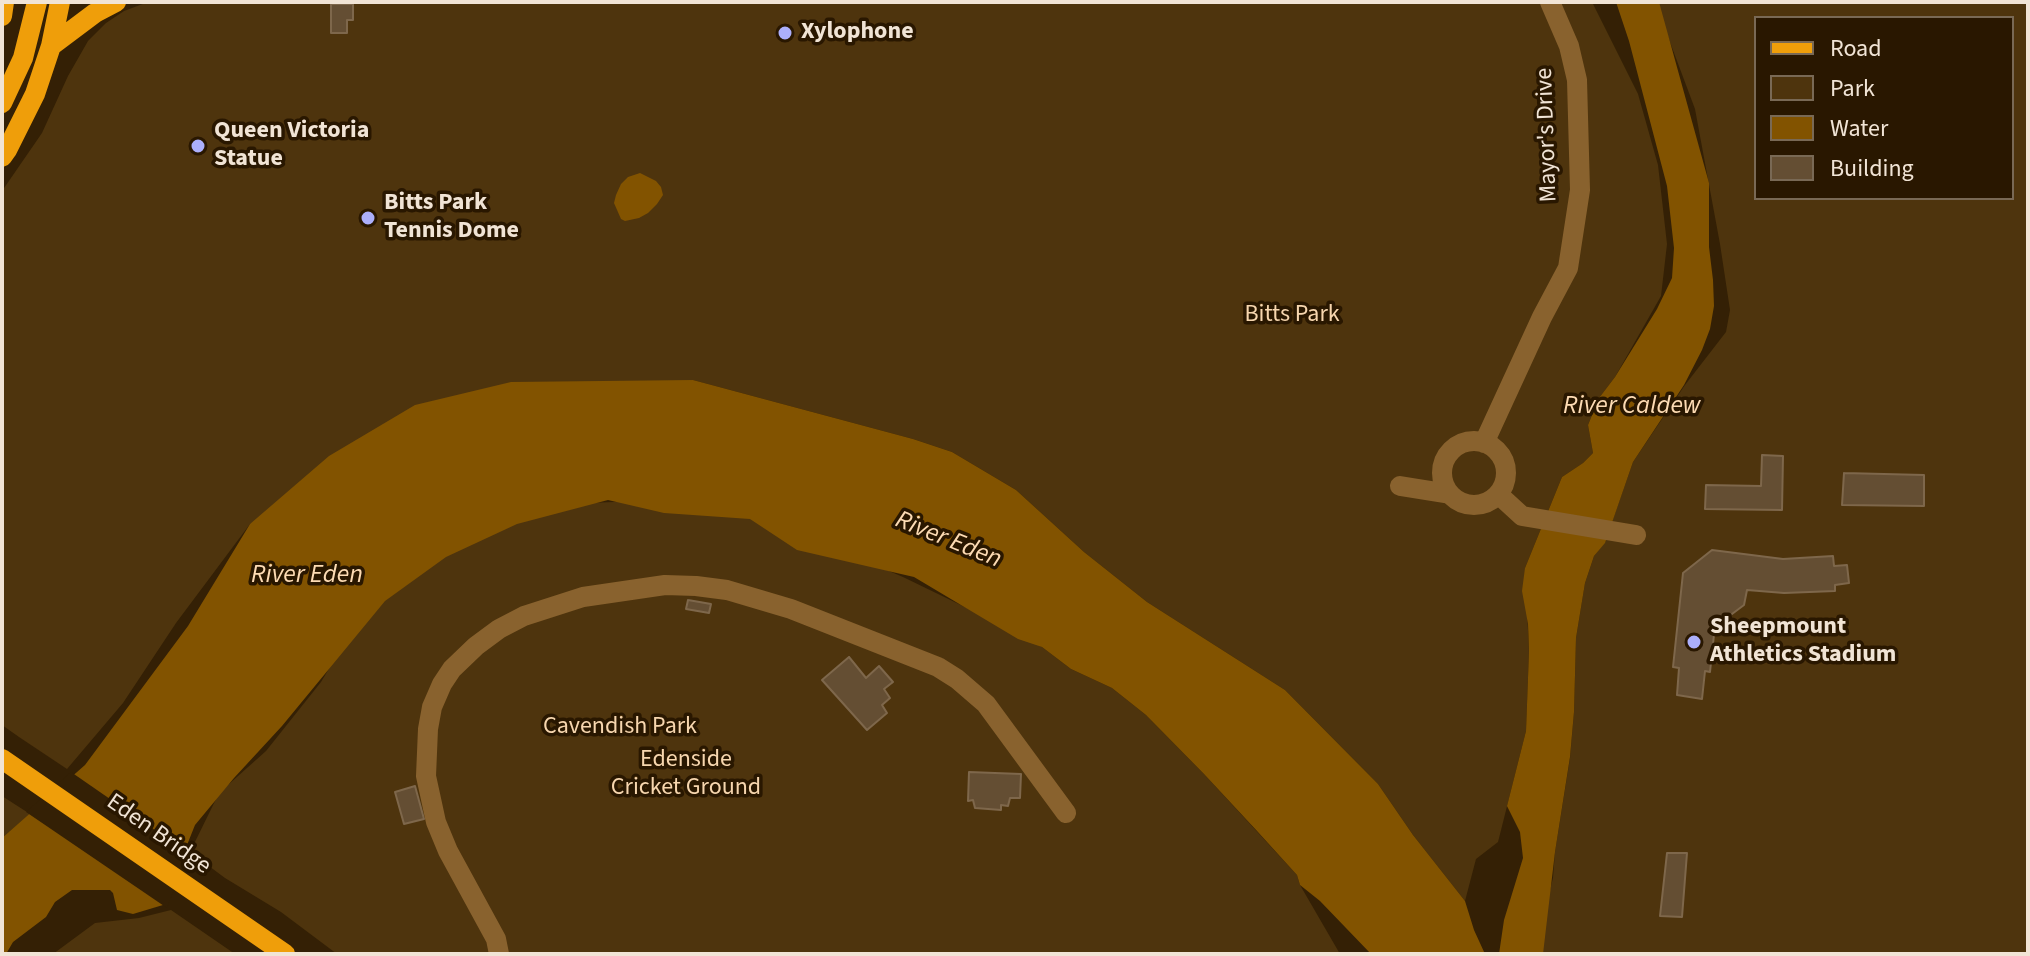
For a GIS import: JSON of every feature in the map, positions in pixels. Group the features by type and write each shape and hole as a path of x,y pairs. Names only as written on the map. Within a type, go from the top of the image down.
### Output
{"main road":[{"path":"2,16 4,2"},
{"path":"2,103 23,58 37,2"},
{"path":"2,157 35,94 51,46 60,2"},
{"path":"51,46 95,13 116,2"},
{"name":"Eden Bridge","path":"2,759 285,954"}],"lane":[{"name":"Mayor's Drive","path":"1484,443 1568,268 1580,190 1577,80 1569,46 1550,2"},
{"path":"1474,441 1484,443 1500,455 1506,474 1498,494 1479,505 1468,505 1458,501 1444,485 1443,464 1455,447 1474,441"},
{"path":"1400,486 1450,494"},
{"path":"1498,494 1522,516 1636,535"},
{"path":"499,954 496,939 448,851 436,822 426,776 432,707 452,669 499,629 524,616 583,597 665,585 727,590 791,609 938,667 986,704 1066,813"}],"green space":[{"name":"Bitts Park","path":"148,2 1592,2 1638,94 1658,165 1667,244 1661,296 1615,377 1599,398 1588,425 1593,453 1562,477 1525,568 1529,651 1526,731 1498,842 1476,859 1465,901 1378,784 1285,690 1147,602 1084,552 1016,490 952,452 693,380 250,524 176,623 123,703 67,769 19,737 2,725 2,191 42,133 88,41 124,11"},
{"path":"1655,2 2028,2 2028,954 1534,954 1553,878 1570,758 1576,638 1585,583 1594,556 1605,542 1633,462 1685,385 1726,332 1730,310 1695,109"},
{"name":"Cavendish Park","path":"663,500 734,512 831,546 1002,625 1042,647 1071,669 1112,688 1146,715 1297,875 1340,954 337,954 281,912 225,878 190,852 219,793 266,751 374,608 494,521 564,504"},
{"path":"2,796 30,814 2,838"},
{"path":"171,910 235,954 53,954 95,923 139,918"}],"water":[{"name":"River Caldew","path":"1616,2 1659,2 1709,183 1709,247 1714,306 1702,350 1684,385 1633,462 1605,543 1594,556 1585,583 1576,638 1570,757 1543,954 1499,954 1504,920 1523,858 1520,832 1507,806 1526,731 1529,651 1522,591 1525,568 1562,477 1593,453 1588,425 1599,398 1657,309 1672,278 1674,248 1667,186"},
{"path":"640,173 656,181 663,195 648,213 625,221 614,203 616,195 628,177"},
{"name":"River Eden","path":"693,380 952,452 1016,490 1084,552 1147,602 1285,690 1378,784 1465,901 1485,954 1371,954 1320,901 1300,885 1297,875 1146,715 1112,688 1071,669 1042,647 1018,639 914,577 797,550 750,519 664,513 608,500 517,524 446,557 385,601 195,825 163,905 133,914 117,910 110,890 72,890 55,902 46,917 13,942 6,954 2,954 2,838 85,765 188,626 250,524 329,456 415,405 511,382"}],"pier":[{"path":"71,772 188,853 167,908 26,812"}],"building":[{"path":"331,4 353,4 353,20 347,20 347,33 331,33"},
{"path":"1762,455 1783,456 1782,510 1705,509 1706,485 1761,486"},
{"path":"1844,473 1924,475 1924,506 1842,505"},
{"name":"Sheepmount Athletics Stadium","path":"1712,550 1783,559 1833,556 1834,566 1847,565 1849,583 1835,585 1835,591 1784,593 1747,590 1744,605 1728,617 1716,616 1710,672 1705,671 1702,699 1677,695 1679,668 1673,667 1683,573"},
{"path":"688,600 711,604 709,613 686,609"},
{"path":"849,657 866,678 879,666 893,682 884,689 890,698 882,705 887,713 867,730 822,680"},
{"path":"969,772 1021,774 1020,798 1010,798 1008,806 1001,805 1001,810 975,808 973,800 968,801"},
{"path":"415,786 424,819 404,824 395,792"},
{"path":"1667,853 1687,853 1682,917 1660,916"}],"place":[{"name":"Xylophone","path":"785,33"},
{"name":"Queen Victoria Statue","path":"198,146"},
{"name":"Bitts Park Tennis Dome","path":"368,218"},
{"name":"Sheepmount Athletics Stadium","path":"1694,642"}],"park label":[{"name":"Edenside Cricket Ground","path":"686,775"}]}
